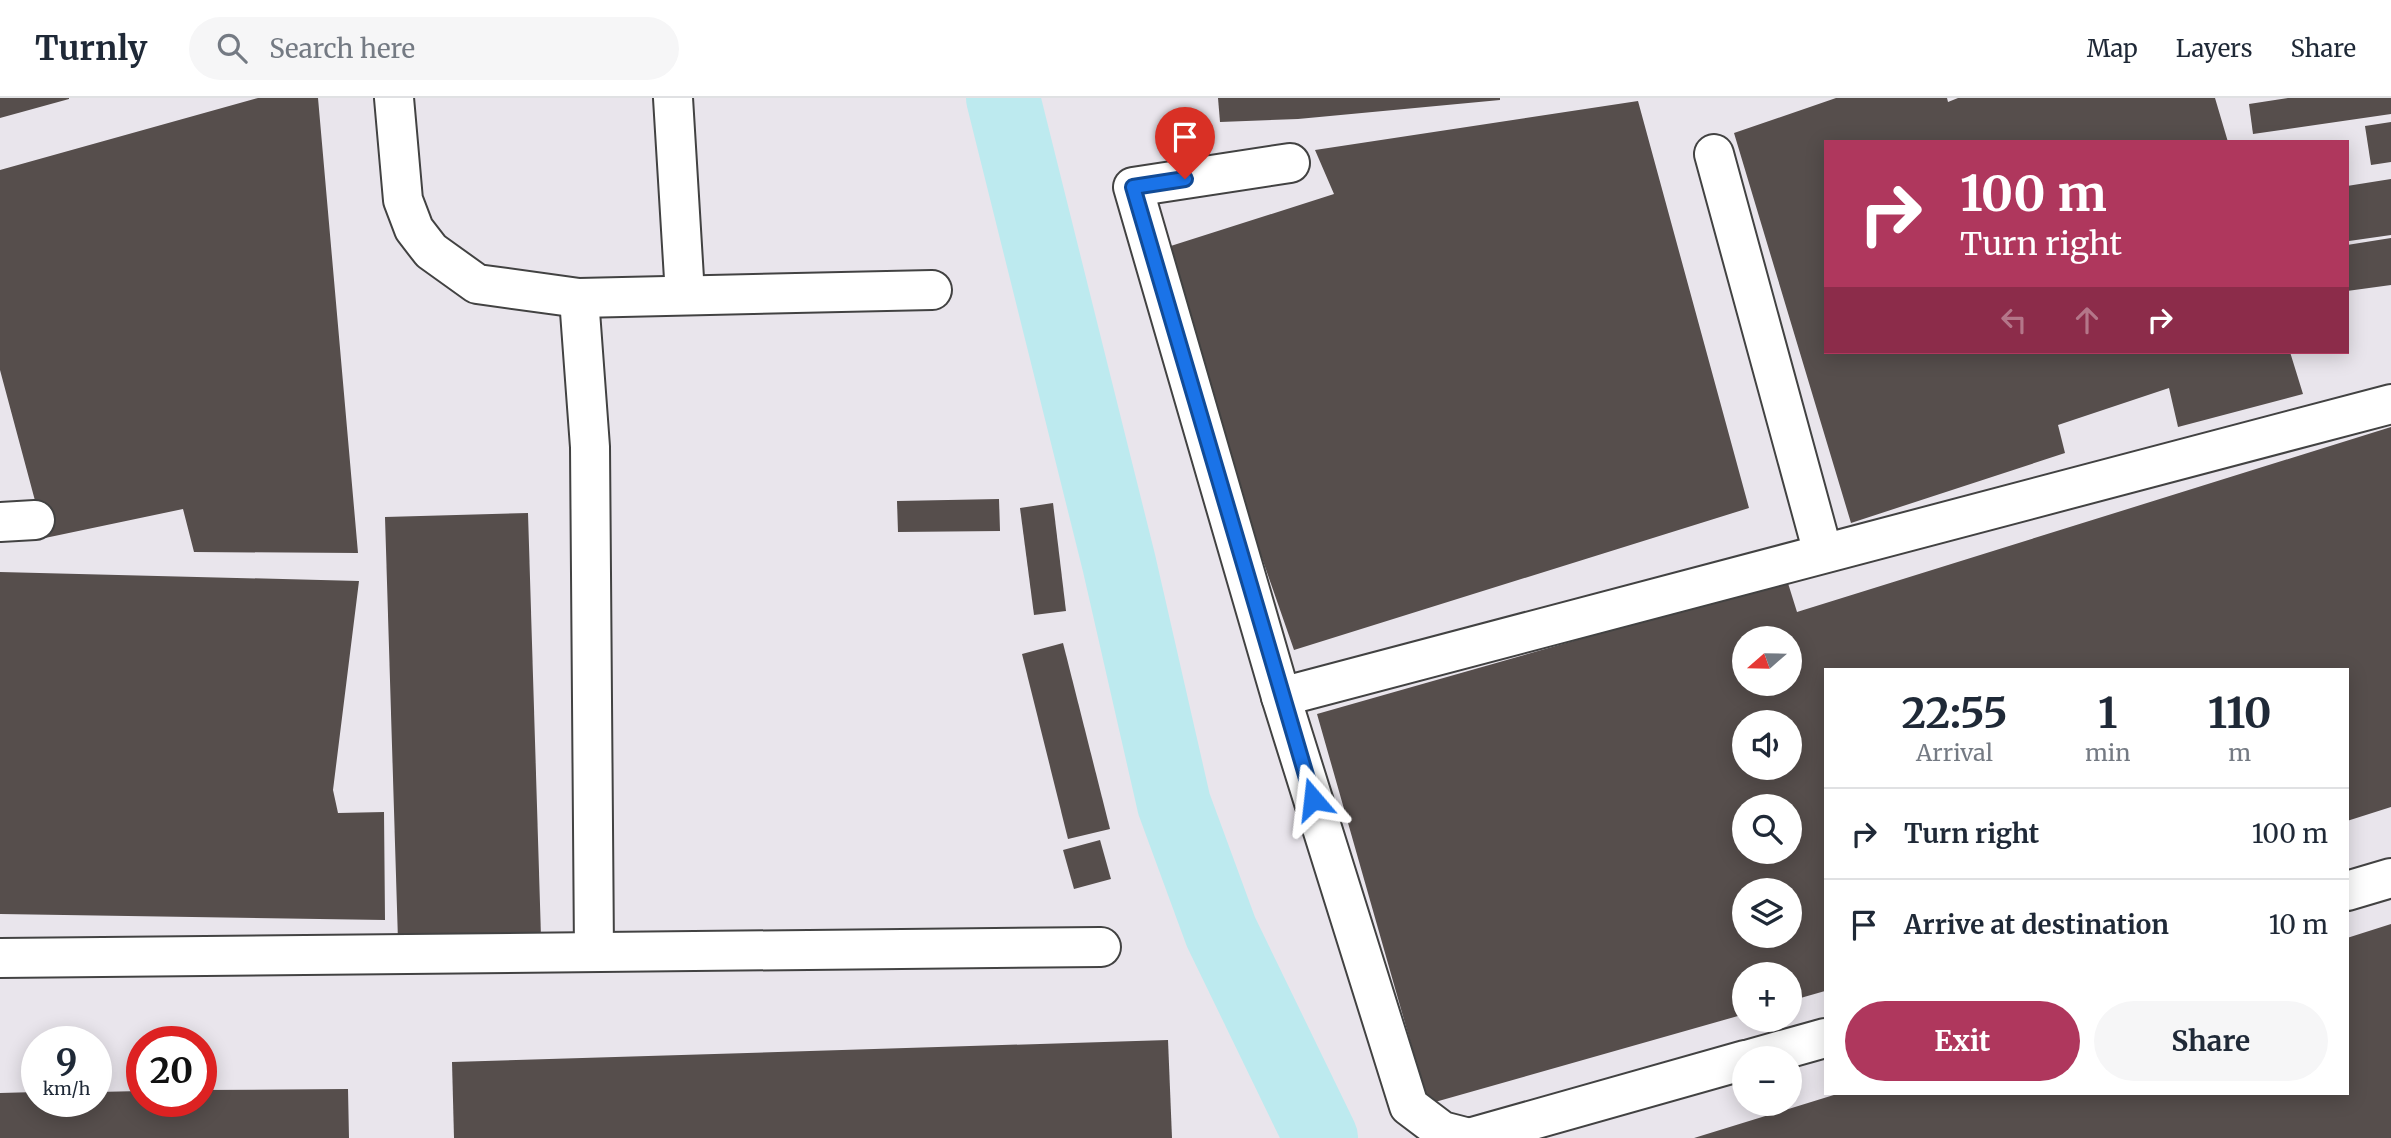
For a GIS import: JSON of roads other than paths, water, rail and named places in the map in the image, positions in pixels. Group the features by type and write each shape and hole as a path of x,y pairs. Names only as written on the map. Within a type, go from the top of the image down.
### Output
{"lane":[{"path":"394,98 403,200 414,229 431,250 477,284 579,298 932,290"},
{"path":"673,98 685,295"},
{"path":"1714,154 1823,553"},
{"path":"1290,163 1133,187 1281,696 1409,1106 1441,1130 1469,1138 1732,1064"},
{"path":"579,298 590,447 594,952"},
{"path":"1281,696 2391,404"},
{"path":"2349,890 2391,878"},
{"path":"0,958 1101,947"},
{"path":"1796,1046 1824,1038"}],"waterway":[{"path":"1003,98 1119,563 1174,804 1221,932 1321,1138"}]}
